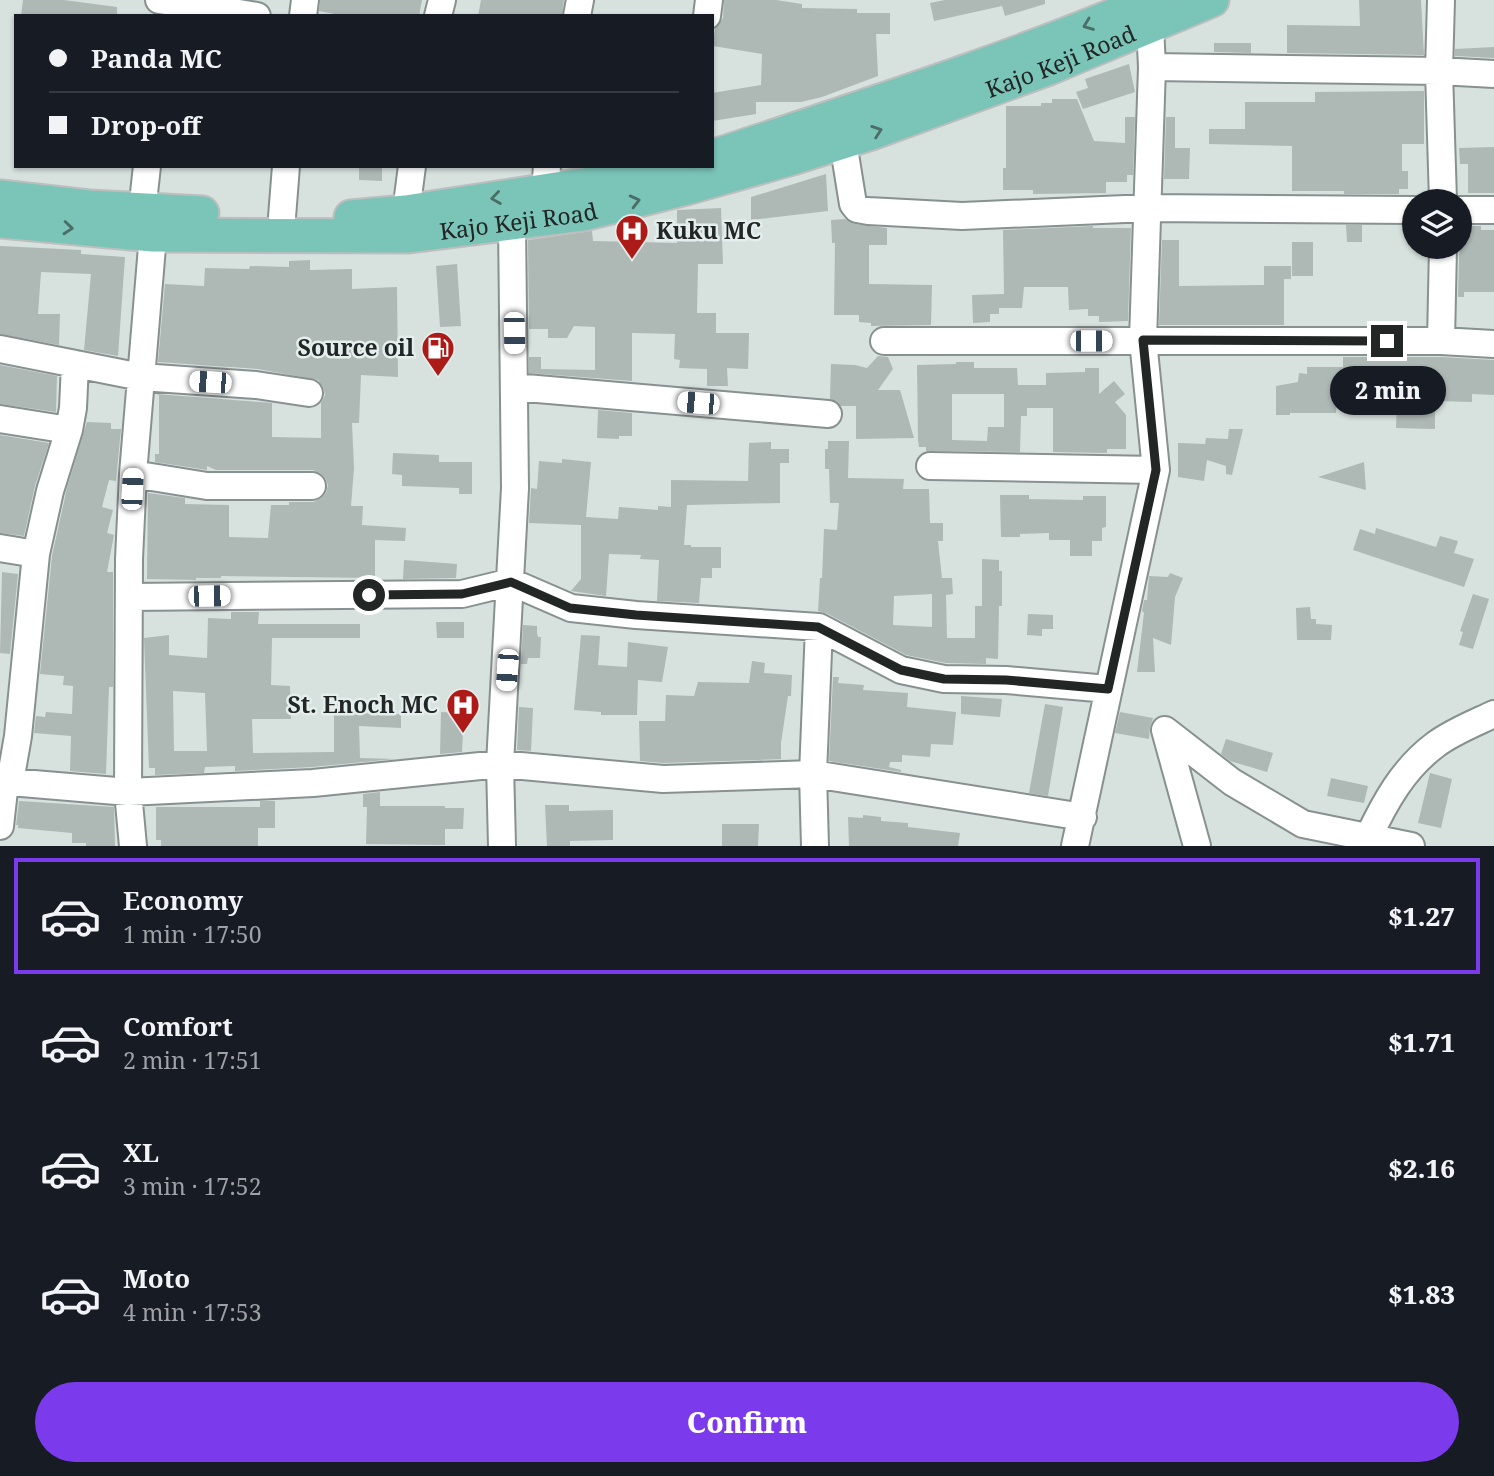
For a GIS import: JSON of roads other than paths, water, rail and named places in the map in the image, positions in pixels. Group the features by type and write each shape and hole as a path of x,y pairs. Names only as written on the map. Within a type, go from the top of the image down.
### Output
{"main road":[{"name":"Kajo Keji Road","path":"0,221 147,223 409,236 583,214 790,145 977,66 1151,13 1212,0"},
{"name":"Kajo Keji Road","path":"714,157 790,145 843,142 1049,68 1151,13"},
{"name":"Kajo Keji Road","path":"0,197 147,223 282,217 355,217 406,212 546,179 616,180 674,168"}],"street":[{"path":"1441,0 1439,71 1443,189"},
{"path":"168,4 242,14"},
{"path":"1075,846 1156,470 1143,340 1152,67 1151,13"},
{"path":"1152,67 1494,74"},
{"path":"843,142 853,204 857,209 962,216 1148,208 1402,210"},
{"path":"132,846 128,792 129,597 132,474 141,377 147,168"},
{"path":"282,217 286,168"},
{"path":"406,212 412,168"},
{"path":"1472,210 1494,210"},
{"path":"502,846 500,764 515,488 512,224"},
{"path":"1441,341 1443,259"},
{"path":"884,341 1441,341 1494,344"},
{"path":"0,349 141,377 256,385 309,393"},
{"path":"0,826 9,734 36,554 50,491 69,430 75,364"},
{"path":"514,387 828,414"},
{"path":"0,419 69,430"},
{"path":"930,466 1156,470"},
{"path":"132,474 207,486 312,486"},
{"path":"0,548 36,554"},
{"path":"129,597 462,594 511,582 570,608 818,627 901,670 944,679 1006,680 1108,689"},
{"path":"815,846 813,774 818,627"},
{"path":"1368,838 1387,799 1409,769 1437,743 1494,714"},
{"path":"1196,846 1165,730 1232,782 1303,824 1411,846"},
{"path":"4,787 128,792 313,783 500,764 663,779 813,774 1083,817"}],"place":[{"name":"Kuku MC","path":"632,261"},
{"name":"Source oil","path":"438,378"},
{"name":"St. Enoch MC","path":"463,735"}]}
